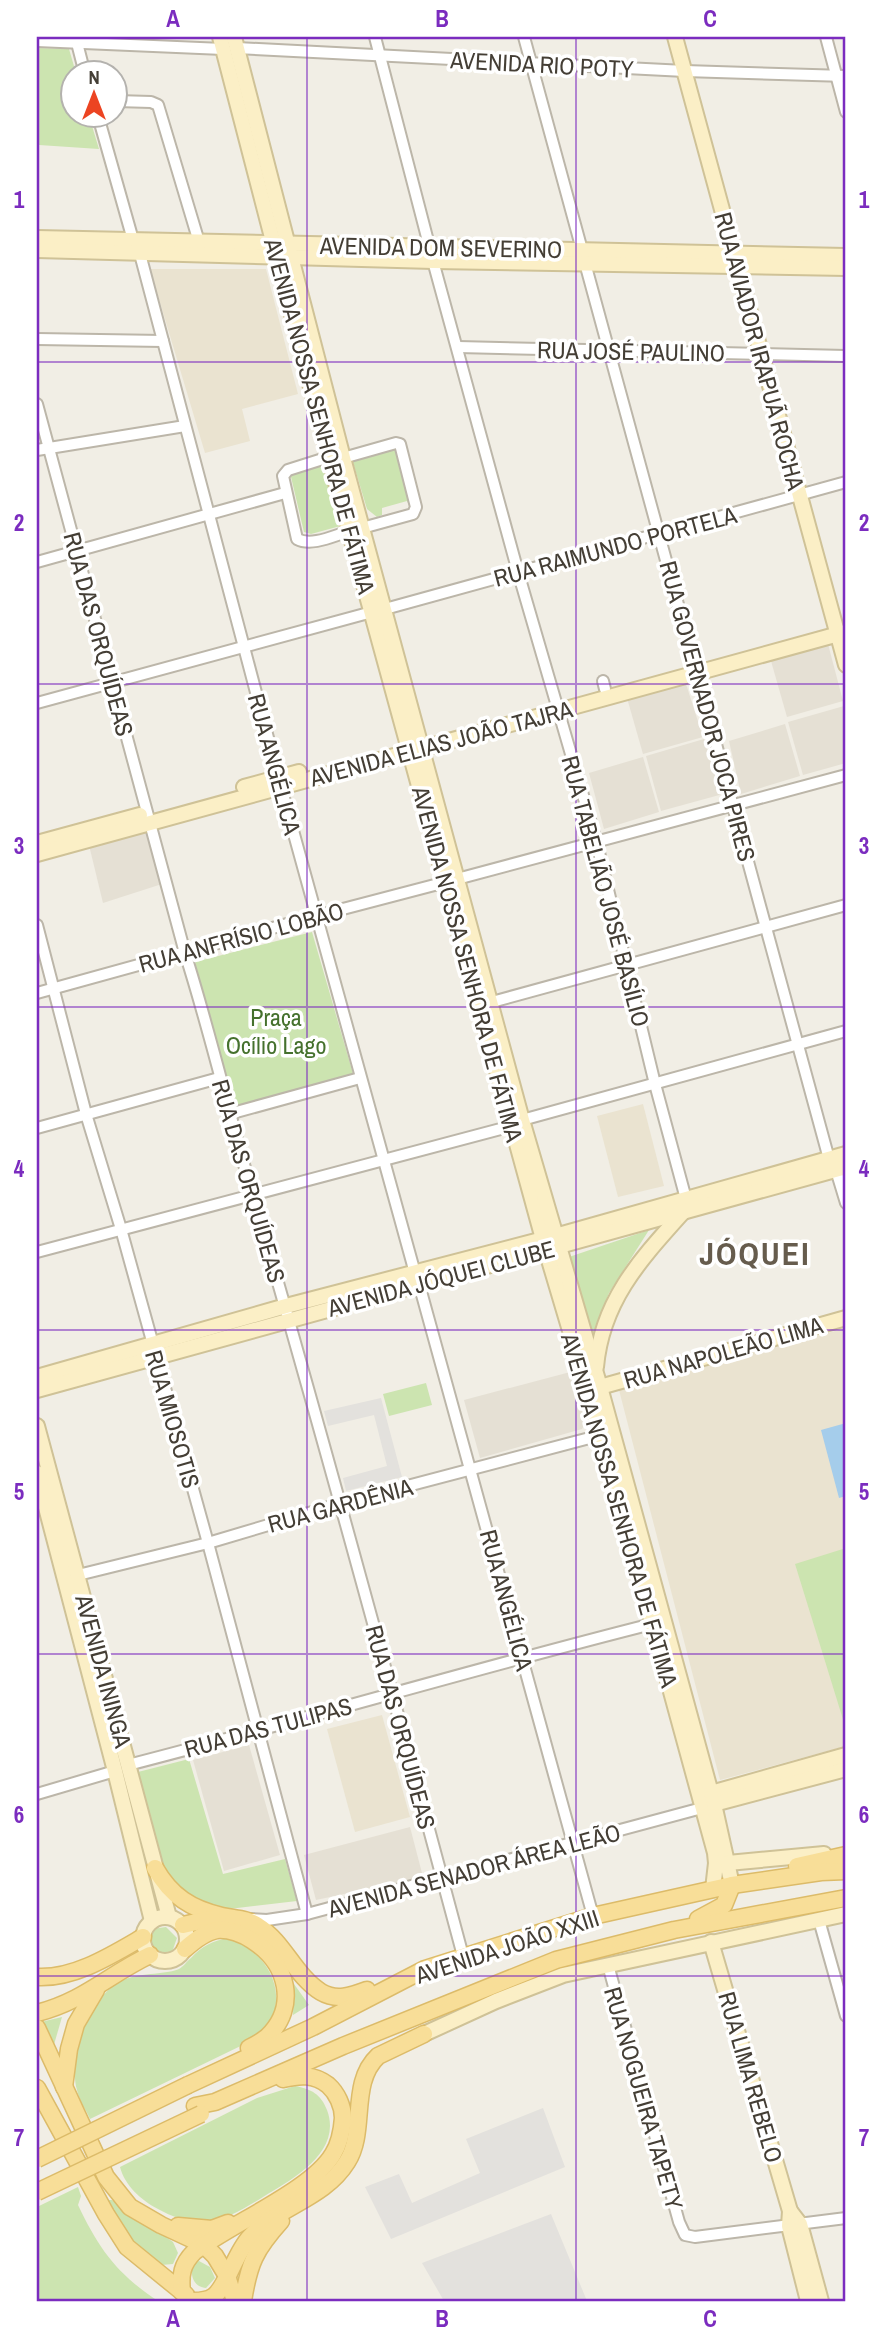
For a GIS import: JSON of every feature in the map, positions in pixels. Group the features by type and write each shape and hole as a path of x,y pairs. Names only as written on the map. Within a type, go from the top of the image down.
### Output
{"main road":[{"name":"RUA AVIADOR IRAPUÃ ROCHA","path":"675,37 800,496 841,628 846,665"},
{"name":"AVENIDA NOSSA SENHORA DE FÁTIMA","path":"229,43 336,458 652,1624 709,1802 732,1885"},
{"name":"AVENIDA DOM SEVERINO","path":"37,238 199,242 433,261 584,256"},
{"name":"AVENIDA DOM SEVERINO","path":"37,250 141,254 429,245 584,256 846,268"},
{"name":"AVENIDA DOM SEVERINO","path":"735,261 846,256"},
{"name":"AVENIDA ELIAS JOÃO TAJRA","path":"37,843 279,783 841,628"},
{"name":"AVENIDA ELIAS JOÃO TAJRA","path":"557,707 604,685 695,668"},
{"name":"AVENIDA ELIAS JOÃO TAJRA","path":"37,854 148,817"},
{"name":"AVENIDA NOSSA SENHORA DE FÁTIMA","path":"451,880 492,1002 517,1123"},
{"name":"AVENIDA JÓQUEI CLUBE","path":"37,1390 153,1351 287,1313 837,1166 846,1154"},
{"path":"595,1372 601,1336 622,1286 685,1205"},
{"name":"AVENIDA NOSSA SENHORA DE FÁTIMA","path":"550,1243 600,1387 709,1802 716,1863 713,1889"},
{"name":"RUA NAPOLEÃO LIMA","path":"600,1387 846,1318"},
{"name":"AVENIDA JÓQUEI CLUBE","path":"37,1377 153,1351"},
{"name":"AVENIDA ININGA","path":"37,1426 78,1575 122,1768 152,1921"},
{"name":"AVENIDA ININGA","path":"37,1473 122,1768 155,1868 176,1921"},
{"name":"AVENIDA SENADOR ÁREA LEÃO","path":"709,1802 803,1774 846,1755"},
{"name":"AVENIDA SENADOR ÁREA LEÃO","path":"803,1774 846,1769"},
{"path":"727,1863 846,1855"},
{"path":"754,1882 770,1872 846,1855"},
{"path":"155,1868 164,1885 180,1900 201,1910 244,1919 259,1926 308,1981 321,1992 334,1997 348,1997 425,1969"},
{"name":"AVENIDA JOÃO XXIII","path":"188,2085 313,2027 425,1969 463,1956 593,1916 713,1889 821,1872 846,1871"},
{"path":"674,1930 724,1905 732,1885"},
{"name":"AVENIDA JOÃO XXIII","path":"198,2110 343,2046 556,1960 674,1930 846,1898"},
{"name":"AVENIDA JOÃO XXIII","path":"424,2034 496,2001 564,1975 846,1914"},
{"path":"37,2159 188,2085 266,2037 284,2007 286,1985 277,1961 265,1949 247,1936 218,1930 193,1941 181,1955 169,1961 156,1959 146,1950 143,1937 152,1921 224,1916"},
{"path":"176,1921 188,1937 185,1949"},
{"path":"37,1977 57,1976 75,1970 143,1937"},
{"name":"RUA LIMA REBELO","path":"711,1942 793,2221 821,2301"},
{"path":"37,2013 69,2003 150,1955"},
{"path":"64,2089 69,2049 76,2024 97,1988"},
{"path":"37,2028 106,2177 130,2207 204,2245 215,2256 227,2276 235,2301"},
{"path":"343,2046 376,2045 424,2034"},
{"path":"37,2088 118,2235 141,2261 190,2298 206,2300 214,2297 239,2250 258,2229 333,2180 348,2161 357,2138 365,2077 373,2062 378,2056 424,2034"},
{"path":"190,2298 182,2269 187,2259 204,2245 304,2183 333,2155 342,2135 343,2112 336,2092 314,2077 299,2075 247,2088"},
{"path":"37,2180 198,2110"},
{"path":"37,2192 198,2110"},
{"path":"243,2301 253,2257 265,2238 292,2209"},
{"path":"143,2214 182,2227 212,2229 256,2213"},
{"name":"RUA LIMA REBELO","path":"793,2221 808,2301"}],"street":[{"path":"375,37 429,245"},
{"name":"RUA GOVERNADOR JOCA PIRES","path":"524,37 695,668 846,1203"},
{"path":"826,37 841,75 846,112"},
{"path":"76,40 81,60"},
{"name":"AVENIDA RIO POTY","path":"37,41 229,43 532,64 841,75"},
{"path":"130,101 158,105 199,242"},
{"path":"101,130 133,240"},
{"name":"RUA ANGÉLICA","path":"141,254 279,783 382,1159 472,1470 593,1916"},
{"name":"RUA TABELIÃO JOSÉ BASÍLIO","path":"433,261 518,572 596,840 685,1205"},
{"path":"37,339 163,341"},
{"name":"RUA JOSÉ PAULINO","path":"458,347 846,356"},
{"name":"RUA DAS ORQUÍDEAS","path":"37,404 185,953 202,1006 219,1078 287,1313 463,1956"},
{"path":"37,450 185,426"},
{"path":"400,444 416,507 413,514 313,541 297,539 283,476 285,472 336,458 400,444"},
{"name":"RUA RAIMUNDO PORTELA","path":"37,703 846,482"},
{"path":"37,562 285,493"},
{"name":"RUA ANFRÍSIO LOBÃO","path":"37,993 596,840 846,775"},
{"path":"492,1002 846,905"},
{"name":"RUA MIOSOTIS","path":"37,925 86,1114 121,1229 208,1543 307,1914"},
{"path":"37,1252 846,1031"},
{"path":"37,1128 219,1078"},
{"path":"229,1114 360,1078"},
{"name":"RUA GARDÊNIA","path":"78,1575 208,1543 339,1504 601,1435"},
{"name":"RUA DAS TULIPAS","path":"37,1794 391,1692 652,1624"},
{"name":"AVENIDA SENADOR ÁREA LEÃO","path":"244,1919 267,1920 307,1914 709,1802"},
{"path":"819,1920 846,2016"},
{"name":"RUA NOGUEIRA TAPETY","path":"608,1965 682,2230 688,2236 695,2237 793,2221"},
{"path":"793,2221 846,2218"}],"shaded area":[{"path":"150,269 266,269 298,394 242,409 250,441 205,453"},
{"path":"828,644 843,701 787,717 771,661"},
{"path":"686,684 703,737 643,754 627,698"},
{"path":"844,706 846,763 803,775 788,722"},
{"path":"785,724 800,776 741,794 729,741"},
{"path":"704,739 723,794 661,811 646,756"},
{"path":"643,757 659,812 604,829 589,773"},
{"path":"146,829 162,884 103,903 89,845"},
{"path":"643,1104 664,1186 618,1197 597,1116"},
{"path":"846,1328 846,1746 720,1780 619,1390"},
{"path":"574,1371 586,1422 582,1429 480,1458 464,1400"},
{"path":"381,1398 402,1477 346,1491 343,1478 387,1466 374,1415 328,1426 324,1411"},
{"path":"382,1715 410,1817 355,1832 327,1729"},
{"path":"249,1745 280,1855 224,1871 193,1760"},
{"path":"410,1827 423,1877 316,1900 304,1855"},
{"path":"543,2108 565,2167 391,2239 365,2187 399,2174 412,2203 480,2173 466,2139"},
{"path":"551,2214 587,2301 444,2301 422,2263"}],"green space":[{"path":"37,48 69,49 72,60 60,60 60,130 93,130 99,149 39,145"},
{"path":"397,445 416,504 410,507 407,501 382,508 382,515 377,517 367,509 352,459"},
{"path":"326,464 344,525 311,534 304,532 291,477 294,473"},
{"name":"Praça Ocílio Lago","path":"312,932 354,1077 232,1109 195,962"},
{"path":"649,1230 609,1293 591,1340 566,1258"},
{"path":"426,1383 432,1405 389,1416 383,1394"},
{"path":"846,1548 846,1726 845,1726 795,1564"},
{"path":"189,1759 223,1874 285,1859 297,1901 229,1909 186,1900 160,1869 134,1773"},
{"path":"166,1927 177,1938 171,1955 158,1955 148,1946 148,1936 152,1929"},
{"path":"228,1938 249,1948 271,1975 276,1997 275,2009 269,2022 253,2040 90,2119 77,2090 76,2060 85,2026 102,1996 126,1979 179,1969 203,1947"},
{"path":"294,1984 309,2005 293,2015"},
{"path":"62,2017 53,2048 41,2022"},
{"path":"295,2086 315,2093 325,2104 330,2125 328,2139 312,2163 300,2173 242,2209 211,2222 186,2220 168,2214 140,2197 126,2180 120,2167 257,2098"},
{"path":"78,2187 81,2196 78,2205 102,2248 131,2281 158,2301 37,2301 37,2207"},
{"path":"107,2200 112,2200 173,2242 178,2253 173,2264 161,2265 130,2241"},
{"path":"199,2261 210,2267 215,2278 206,2288 195,2283 192,2275 194,2263"}],"water":[{"path":"846,1423 846,1496 839,1498 821,1430"}],"district":[{"name":"JÓQUEI","path":"755,1253"}]}
